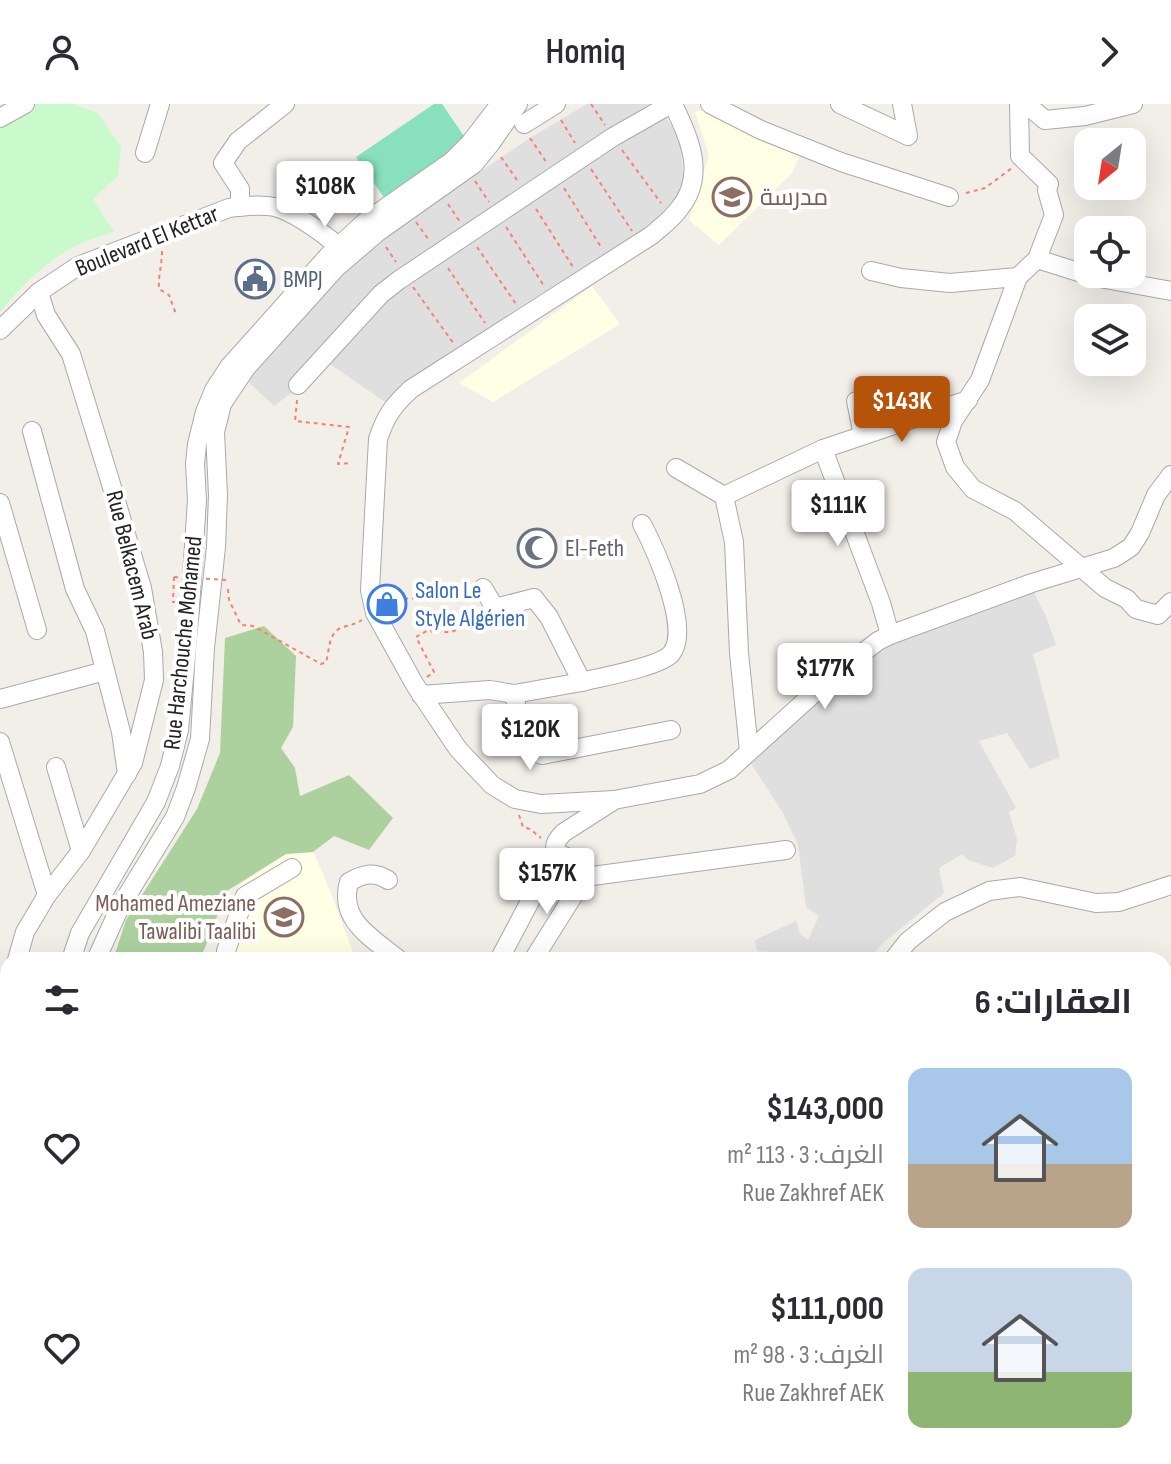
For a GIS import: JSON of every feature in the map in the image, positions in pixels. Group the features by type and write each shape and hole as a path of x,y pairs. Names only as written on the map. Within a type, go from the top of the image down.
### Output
{"street":[{"path":"0,118 25,104"},
{"path":"145,153 160,104"},
{"path":"240,207 240,189 223,163 238,141 285,104"},
{"path":"298,385 381,294 613,137 672,104 691,143 694,180 681,208 652,235 411,389 394,404 378,439 370,590 375,613 421,695 458,749 492,785 515,799 541,804 614,800 700,784 729,770 834,675 878,641 1032,583 1114,558 1131,547 1156,495 1171,475"},
{"path":"710,104 761,130 841,162 949,197"},
{"path":"840,104 908,136 902,104"},
{"path":"1019,104 1020,156 1049,184 1047,190 1054,215 1037,259 1018,277 980,380 953,421 946,442 955,467 973,489 1015,511 1105,588 1127,599 1136,609 1158,615 1171,602"},
{"path":"1026,104 1045,120 1085,116 1133,104"},
{"path":"216,402 343,250 387,226 474,164 518,114 558,112"},
{"name":"Boulevard El Kettar","path":"0,330 39,292 78,266 229,208 276,207 297,217 343,250"},
{"path":"1037,259 1094,277 1171,291"},
{"path":"871,271 901,278 950,283 1018,277"},
{"name":"Rue Belkacem Arab","path":"19,952 25,932 47,895 81,851 133,763 154,680 153,652 142,588 117,502 71,354 46,315 39,292"},
{"path":"724,496 823,449 968,400"},
{"path":"856,401 863,435"},
{"name":"Rue Harchouche Mohamed","path":"74,952 80,933 156,802 170,766 179,730 188,637 197,500 197,444 201,423 216,402"},
{"name":"Rue Harchouche Mohamed","path":"100,952 120,907 175,817 200,739 205,648 216,547 216,402"},
{"path":"32,431 75,589 95,631 121,732 127,775"},
{"path":"823,449 890,635"},
{"path":"676,468 724,496 734,542 739,653 749,751"},
{"path":"0,503 37,630"},
{"path":"421,695 490,690 514,694 582,682 657,663 670,655 677,641 676,615 657,552 642,524"},
{"path":"484,591 495,608 534,598 549,617 582,682"},
{"path":"0,699 105,671"},
{"path":"514,694 524,743 542,755 671,730"},
{"path":"0,742 47,895"},
{"path":"56,767 81,851"},
{"path":"550,846 554,848 563,833 614,800"},
{"path":"538,952 585,877 581,864 550,846"},
{"path":"503,952 550,846"},
{"path":"585,877 786,850"},
{"path":"226,952 245,896 292,868"},
{"path":"388,880 380,875 361,875 349,882 346,893 352,919 389,952"},
{"path":"899,952 908,941 945,912 989,891 1020,887 1096,903 1119,902 1171,885"}],"path":[{"path":"591,104 666,211"},
{"path":"558,112 583,157 635,235"},
{"path":"518,114 606,255"},
{"path":"501,157 576,272"},
{"path":"949,197 985,188 1012,168"},
{"path":"472,177 547,290"},
{"path":"443,197 517,305"},
{"path":"412,217 488,327"},
{"path":"162,234 159,289 169,295 176,314"},
{"path":"380,237 457,348"},
{"path":"298,385 295,421 349,427 338,464 352,463"},
{"path":"173,602 174,577 227,580 229,600 241,625 253,626 321,664 326,662 331,637 339,628 353,625"},
{"path":"381,599 484,591"},
{"path":"434,672 416,637 430,629 432,632 451,632 474,623"},
{"path":"519,814 523,827 550,846"}],"shaded area":[{"path":"587,104 657,104 680,138 684,183 677,197 657,219 606,255 457,348 385,402 330,364 274,406 243,377 344,263 530,138"},
{"name":"مدرسة","path":"708,109 802,151 792,173 719,245 689,220 709,155 695,112"},
{"path":"592,286 620,324 493,402 459,383"},
{"path":"1029,584 1046,616 1056,645 1033,654 1060,757 1030,769 1007,733 979,741 1016,808 1009,812 1017,839 1015,856 993,868 968,860 962,854 939,868 944,893 876,952 757,951 755,940 796,921 800,934 808,940 819,916 806,907 798,845 783,813 748,759 874,648"},
{"name":"Mohamed Ameziane Tawalibi Taalibi","path":"313,852 353,952 217,952 240,884 286,854"}],"green space":[{"path":"34,104 73,104 98,113 121,147 118,176 93,199 114,232 82,243 55,258 26,283 0,312 0,122"},
{"path":"434,104 442,104 468,142 385,199 356,157"},
{"path":"264,626 296,656 293,727 281,748 295,768 300,796 349,775 393,818 369,850 334,836 313,852 286,854 227,891 203,952 116,952 126,920 197,809 220,753 225,638"}],"place":[{"name":"مدرسة","path":"732,197"},
{"name":"BMPJ","path":"255,279"},
{"name":"El-Feth","path":"537,548"},
{"name":"Salon Le Style Algérien","path":"387,604"},
{"name":"Mohamed Ameziane Tawalibi Taalibi","path":"284,917"}]}
